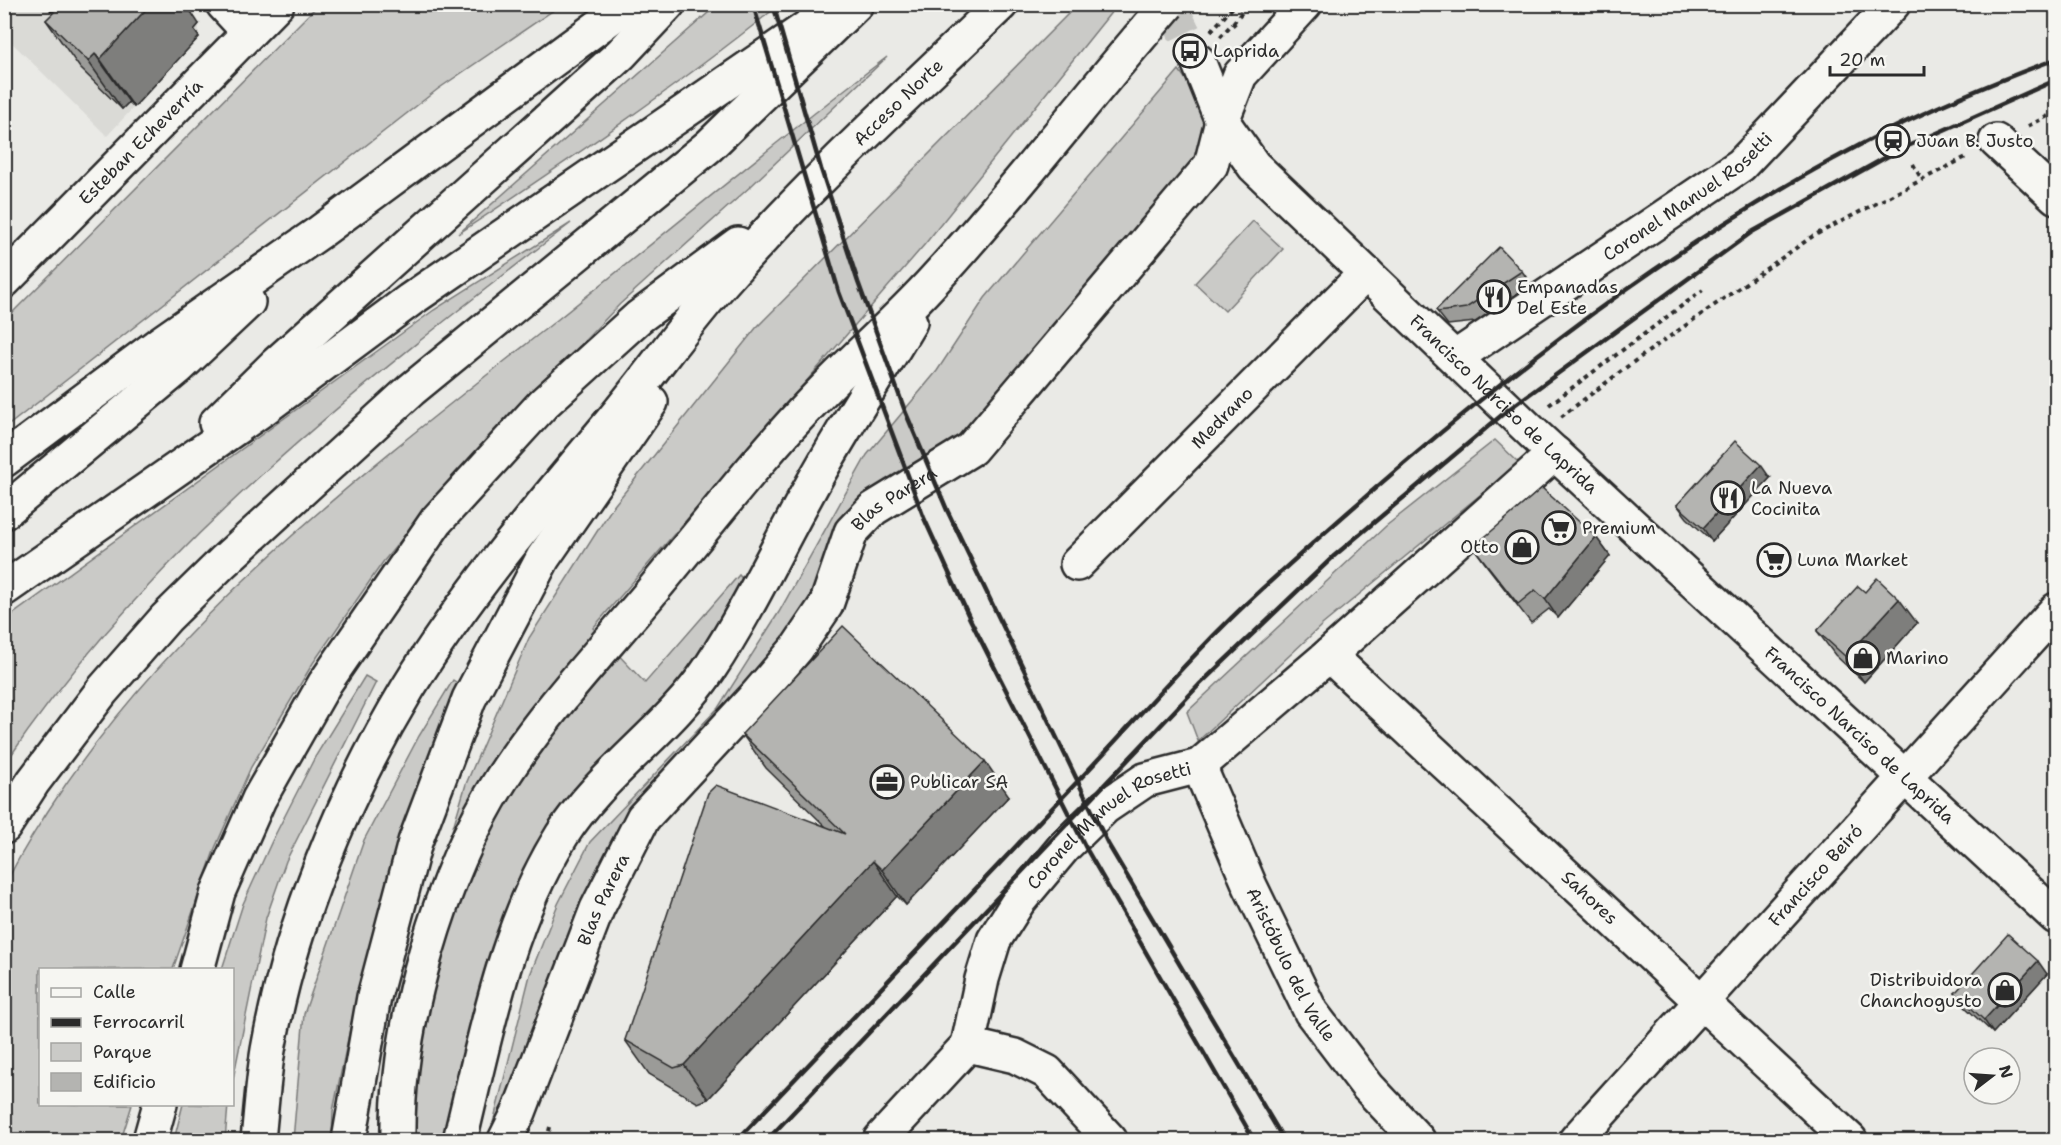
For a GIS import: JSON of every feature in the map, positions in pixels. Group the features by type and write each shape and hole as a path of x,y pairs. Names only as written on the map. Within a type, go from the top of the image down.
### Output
{"main road":[{"path":"223,4 249,32"},
{"name":"Esteban Echeverría","path":"4,281 277,4"},
{"path":"4,460 162,342 320,232 629,4"},
{"path":"159,479 275,365 621,54 668,4"},
{"path":"4,589 159,479 273,403 410,300 841,4"},
{"path":"4,827 33,782 102,691 166,618 223,562 411,390 709,146 856,4"},
{"name":"Acceso Norte","path":"796,202 1001,4"},
{"path":"398,1140 405,1048 419,981 441,907 470,835 502,778 534,734 627,621 813,401 935,279 1168,4"},
{"name":"Blas Parera","path":"505,1140 519,1112 597,909 643,818 756,696 797,648 825,605 851,532 873,509 971,449 1210,165 1222,121 1240,75 1305,4"},
{"name":"Coronel Manuel Rosetti","path":"1456,357 1741,165 1893,4"},
{"name":"Francisco Narciso de Laprida","path":"1198,61 1222,121 1254,166 1539,437 2056,917"},
{"path":"1996,141 2056,197"},
{"path":"258,1140 268,1052 288,964 319,871 357,784 408,689 469,597 521,529 726,277 796,202"},
{"path":"197,968 218,892 259,799 325,683 437,520 544,403 639,317 796,202"},
{"path":"4,512 179,367 320,232"},
{"name":"Medrano","path":"1077,564 1366,273"},
{"path":"349,1140 374,997 416,842 469,699 543,558 639,422 726,277"},
{"path":"460,1140 510,952 528,898 562,834 597,790 667,719 708,671 742,617 808,492 935,279"},
{"name":"Coronel Manuel Rosetti","path":"968,1045 982,980 994,940 1018,902 1064,847 1105,807 1145,780 1199,766 1329,655 1539,437"},
{"name":"Francisco Beiró","path":"1576,1140 1699,1001 2056,610"},
{"name":"Sahores","path":"1329,655 1850,1140"},
{"name":"Aristóbulo del Valle","path":"1199,766 1250,886 1311,1012 1368,1087 1418,1140"},
{"path":"880,1140 968,1045 1015,1056 1047,1072 1110,1140"},
{"path":"150,1140 159,1106"}],"path":[{"path":"1217,24 1236,4 1243,11 1233,22"},
{"path":"1539,437 1632,363 1813,236 2056,112"},
{"path":"1913,164 1922,180"},
{"path":"1539,437 1703,290"}],"shaded area":[{"path":"4,5 180,5 199,24 199,37 107,136 5,36"}],"green space":[{"path":"318,5 561,5 438,89 5,428 5,320"},
{"path":"717,5 779,5 622,123 458,234"},
{"path":"1077,5 1117,5 925,244 593,628 645,683 739,575 745,582 702,657 660,715 601,767 464,1059 444,1140 382,1140 399,1007 466,784 529,638 612,508 756,328"},
{"path":"887,57 751,186 620,304 453,477 383,562 313,663 251,767 215,848 173,968 39,968 39,1106 132,1106 121,1140 5,1140 3,915 5,889 7,881 31,838 99,739 155,671 216,607 349,486"},
{"path":"1179,70 1214,118 1200,154 963,446 891,484 798,631 630,822 513,1101 491,1131 530,975 558,904 590,842 718,708 779,612 867,455 937,371 985,298"},
{"path":"1253,221 1283,249 1225,311 1195,283"},
{"path":"571,223 340,406 194,539 126,609 63,684 5,764 5,620 434,310"},
{"path":"1495,440 1519,463 1322,625 1198,741 1187,712 1386,526"},
{"path":"365,676 376,682 286,861 266,918 234,1074 234,968 222,968 243,904 315,757"},
{"path":"453,680 465,688 407,821 360,981 333,1111 332,1140 293,1140 304,1014 364,840 419,736"},
{"path":"182,1106 228,1106 225,1140 174,1140"}],"building":[{"path":"50,4 151,4 100,59 95,54 88,61 46,20 54,12 48,7"},
{"path":"1499,247 1522,271 1466,308 1438,312 1436,310"},
{"path":"1735,441 1761,465 1703,528 1677,505"},
{"path":"1542,488 1596,537 1545,599 1535,590 1518,604 1473,547"},
{"path":"1877,578 1899,599 1846,657 1817,631 1858,586 1865,592"},
{"path":"843,626 985,761 882,870 873,861 684,1065 674,1068 625,1040 708,793 716,785 845,834 742,734"},
{"path":"2008,934 2038,961 1984,1020 1955,993"}],"tunnel":[{"path":"1170,4 1198,61"}],"railway":[{"path":"753,4 839,292 924,518 970,619 1087,850 1254,1140"},
{"path":"773,4 821,169 858,282 905,411 947,510 1108,844 1284,1140"},
{"path":"737,1140 1214,635 1334,524 1483,398 1639,280 1720,226 1803,176 1910,120 1972,92 2056,59"},
{"path":"767,1140 1199,685 1334,556 1509,409 1752,232 1899,150 2056,80"}],"place":[{"name":"Laprida","path":"1190,51"},
{"name":"Juan B. Justo","path":"1893,141"},
{"name":"Empanadas Del Este","path":"1494,297"},
{"name":"La Nueva Cocinita","path":"1728,498"},
{"name":"Premium","path":"1559,528"},
{"name":"Otto","path":"1522,547"},
{"name":"Luna Market","path":"1774,560"},
{"name":"Marino","path":"1863,658"},
{"name":"Publicar SA","path":"887,782"},
{"name":"Distribuidora Chanchogusto","path":"2005,990"}]}
